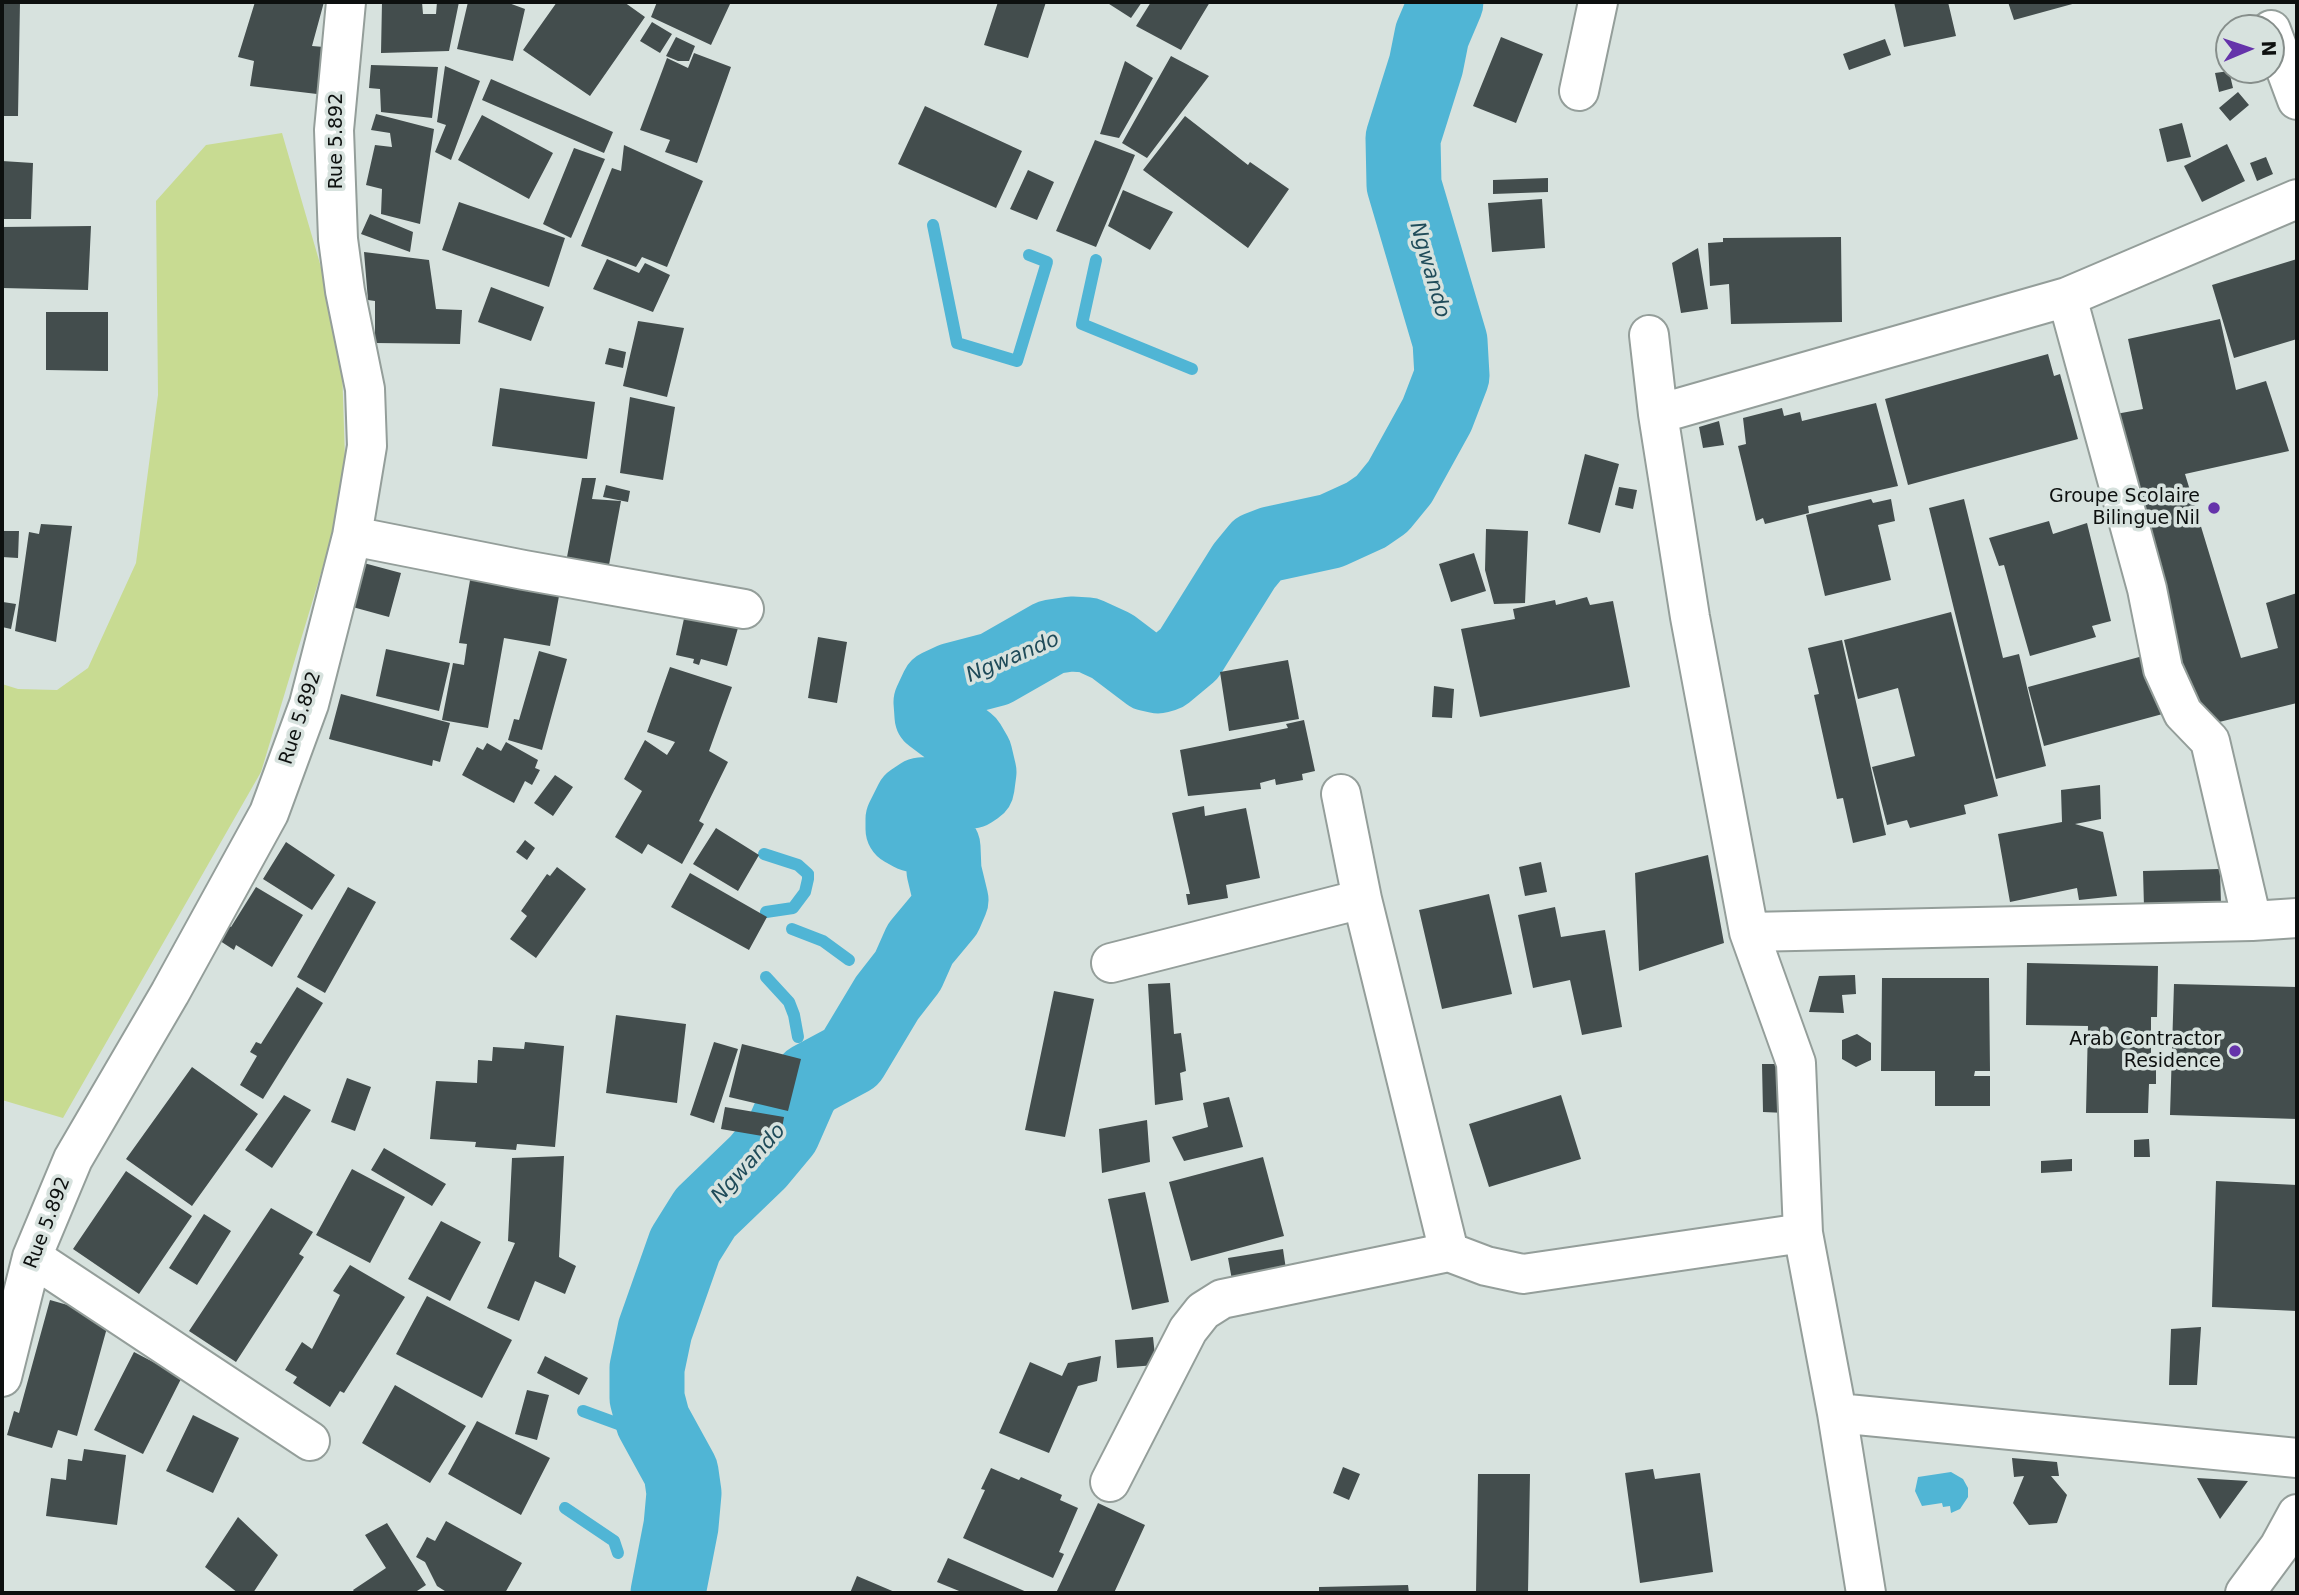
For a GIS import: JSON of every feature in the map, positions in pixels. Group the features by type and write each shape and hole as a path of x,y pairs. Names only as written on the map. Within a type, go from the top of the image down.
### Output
{"street":[{"name":"Rue 5.892","path":"2,1377 32,1257 73,1159 170,993 269,813 309,704 352,536 367,446 365,389 345,291 338,239 334,130 346,2"},
{"path":"1579,90 1598,2"},
{"path":"2285,67 2297,100"},
{"path":"1658,414 2067,297 2297,199"},
{"path":"2067,297 2147,589 2163,669 2183,713 2210,741 2252,921"},
{"path":"1649,335 1658,414 1689,617 1749,932 1796,1063 1803,1233 1838,1413 1866,1593"},
{"path":"352,536 744,609"},
{"path":"1341,794 1362,898 1449,1252"},
{"path":"1111,963 1362,898"},
{"path":"1749,932 2297,918"},
{"path":"1110,1482 1188,1330 1203,1311 1222,1299 1449,1252 1486,1266 1523,1274 1803,1233"},
{"path":"32,1257 310,1441"},
{"path":"1838,1413 2297,1458"},
{"path":"2245,1593 2279,1547 2297,1514"}],"green space":[{"path":"282,133 341,336 346,490 261,772 63,1118 2,1100 2,684 18,689 57,690 88,668 136,563 158,395 156,201 206,145"}],"water":[{"path":"1951,1472 1963,1479 1968,1488 1968,1497 1960,1509 1951,1513 1950,1506 1943,1507 1942,1503 1922,1506 1915,1491 1918,1477"}],"building":[{"path":"2,2 20,2 18,116 2,116"},
{"path":"255,2 324,2 312,46 324,47 317,94 250,86 254,61 238,57"},
{"path":"382,2 422,2 423,14 436,14 437,2 459,2 449,51 381,53"},
{"path":"468,2 506,2 525,9 513,61 457,49"},
{"path":"557,2 624,2 645,17 590,96 523,50"},
{"path":"657,2 730,4 711,45 651,17"},
{"path":"998,2 1046,2 1028,58 984,45"},
{"path":"1106,2 1142,2 1131,18"},
{"path":"1151,2 1210,2 1181,50 1136,26"},
{"path":"1894,2 1948,2 1956,36 1904,47"},
{"path":"2008,2 2076,2 2076,3 2014,20"},
{"path":"652,22 672,34 660,53 640,41"},
{"path":"676,37 695,46 689,61 678,61 666,56"},
{"path":"1501,37 1543,54 1516,123 1473,106"},
{"path":"1885,39 1891,55 1849,70 1843,54"},
{"path":"694,53 731,67 697,163 665,152 670,140 640,130 667,58 688,68"},
{"path":"1171,56 1209,76 1147,158 1122,143"},
{"path":"1125,61 1153,78 1119,138 1100,134"},
{"path":"371,65 438,67 432,118 381,112 380,89 369,88"},
{"path":"445,66 480,81 451,160 435,152 446,125 437,122"},
{"path":"491,79 613,132 604,153 482,100"},
{"path":"2217,84 2232,84 2233,88 2219,92"},
{"path":"2238,92 2249,105 2230,121 2219,108"},
{"path":"925,106 1022,151 996,208 898,164"},
{"path":"376,114 434,129 420,224 381,214 382,189 366,185 375,145 392,147 390,133 371,130"},
{"path":"482,115 553,153 529,199 458,160"},
{"path":"1185,116 1248,165 1250,162 1289,189 1248,248 1143,170"},
{"path":"2182,123 2191,157 2167,162 2159,129"},
{"path":"1095,140 1135,155 1096,247 1056,231"},
{"path":"2227,144 2245,181 2202,202 2184,166"},
{"path":"624,145 703,181 667,267 642,257 636,267 581,246 612,168 621,171"},
{"path":"574,148 605,159 571,238 543,224"},
{"path":"2266,157 2273,174 2257,181 2250,163"},
{"path":"2,161 33,163 31,219 2,219"},
{"path":"1028,170 1054,182 1037,220 1010,209"},
{"path":"1548,178 1548,192 1493,194 1493,180"},
{"path":"1123,190 1173,212 1150,250 1108,226"},
{"path":"1542,199 1545,248 1492,252 1488,203"},
{"path":"459,202 565,238 549,287 442,250"},
{"path":"370,214 413,232 410,252 361,234"},
{"path":"91,226 88,290 2,288 2,227"},
{"path":"1841,237 1842,322 1731,324 1729,284 1710,286 1708,243 1723,242 1723,238"},
{"path":"1698,248 1708,309 1681,313 1672,263"},
{"path":"364,252 429,260 436,309 462,310 460,344 375,343 375,301 368,300"},
{"path":"607,259 639,273 645,263 670,275 653,312 593,289"},
{"path":"2297,259 2297,339 2234,358 2212,285"},
{"path":"491,287 544,307 531,341 478,322"},
{"path":"46,312 108,312 108,371 46,370"},
{"path":"2220,319 2236,390 2266,381 2289,451 2185,474 2241,658 2278,648 2266,603 2297,593 2297,703 2211,724 2177,695 2116,414 2143,409 2128,339"},
{"path":"638,321 684,328 667,397 623,386"},
{"path":"609,348 626,352 623,368 605,364"},
{"path":"2048,354 2054,376 2060,374 2078,439 1908,485 1885,399"},
{"path":"500,388 595,402 587,459 492,446"},
{"path":"630,397 675,407 663,480 620,473"},
{"path":"1876,403 1898,486 1808,506 1809,513 1765,524 1763,518 1756,521 1738,446 1746,444 1743,418 1782,408 1784,416 1800,412 1802,421"},
{"path":"1719,421 1724,445 1703,448 1699,427"},
{"path":"1585,454 1619,464 1600,533 1568,524"},
{"path":"582,478 596,478 592,499 621,501 609,565 567,557"},
{"path":"606,485 630,491 628,502 603,497"},
{"path":"1619,487 1637,490 1633,509 1615,505"},
{"path":"1871,499 1873,503 1891,499 1895,521 1878,525 1891,580 1825,596 1806,515"},
{"path":"1964,499 2003,658 2019,654 2046,766 1996,779 1929,508"},
{"path":"2049,521 2053,534 2087,523 2111,621 2092,626 2096,637 2030,656 2004,565 1999,566 1989,538"},
{"path":"41,524 72,526 56,642 15,631 29,532 39,534"},
{"path":"1486,529 1528,531 1525,603 1494,604 1485,570"},
{"path":"2,531 19,531 18,558 2,557"},
{"path":"1474,553 1486,591 1451,602 1439,564"},
{"path":"360,562 401,573 389,617 349,606"},
{"path":"472,569 561,585 550,646 504,638 488,728 442,720 453,663 464,665 467,644 459,643"},
{"path":"2,595 3,602 16,604 11,629 2,627"},
{"path":"1587,597 1590,605 1613,601 1630,687 1480,717 1461,629 1515,619 1513,609 1555,600 1556,605"},
{"path":"1951,612 1998,796 1964,805 1966,814 1910,828 1907,820 1887,825 1872,767 1915,756 1898,688 1858,699 1844,640"},
{"path":"685,614 738,628 727,666 701,659 699,665 693,663 694,659 676,655"},
{"path":"818,637 847,642 837,703 808,698"},
{"path":"1842,640 1886,835 1853,843 1843,798 1837,799 1814,695 1819,694 1808,648"},
{"path":"386,649 450,663 439,711 376,696"},
{"path":"539,651 567,659 542,750 508,740 514,719 519,720"},
{"path":"2154,653 2170,712 2044,746 2028,687"},
{"path":"1288,660 1299,719 1229,731 1220,672"},
{"path":"670,667 732,687 709,751 728,762 699,821 704,824 682,864 648,844 642,854 615,837 642,791 624,779 645,740 667,755 675,742 647,732"},
{"path":"1434,686 1454,689 1452,718 1432,717"},
{"path":"341,694 450,723 440,762 433,760 432,766 329,739"},
{"path":"1304,720 1315,771 1302,774 1303,780 1276,785 1275,779 1260,783 1261,789 1188,796 1180,750 1288,728 1286,724"},
{"path":"506,742 538,760 535,768 540,770 532,785 525,781 514,803 462,775 477,747 483,750 487,743 501,751"},
{"path":"555,775 573,787 553,816 534,803"},
{"path":"2100,785 2101,819 2075,824 2103,832 2117,896 2079,900 2077,888 2010,902 1998,834 2062,822 2061,790"},
{"path":"1204,806 1205,816 1246,808 1260,878 1226,885 1228,898 1188,905 1186,894 1190,894 1172,813"},
{"path":"716,828 759,855 738,891 693,864"},
{"path":"525,840 535,848 527,860 516,852"},
{"path":"286,842 335,875 312,910 263,879"},
{"path":"1708,855 1724,943 1639,971 1635,873"},
{"path":"1541,862 1547,892 1525,896 1519,867"},
{"path":"557,867 586,889 536,958 510,939 527,916 521,911 547,874 550,876"},
{"path":"2220,869 2221,905 2144,907 2143,871"},
{"path":"690,873 767,917 749,950 671,907"},
{"path":"256,887 303,915 272,967 236,945 234,950 214,937 223,922 231,927"},
{"path":"348,887 376,902 325,993 297,977"},
{"path":"1489,894 1512,994 1442,1009 1419,910"},
{"path":"1555,907 1561,937 1605,930 1622,1027 1582,1035 1570,980 1533,988 1518,915"},
{"path":"2027,963 2158,966 2157,1017 2151,1017 2151,1054 2156,1055 2156,1084 2149,1084 2148,1113 2086,1113 2088,1026 2026,1025"},
{"path":"1855,975 1856,994 1842,995 1844,1013 1809,1012 1819,976"},
{"path":"1882,978 1989,978 1990,1071 1975,1071 1974,1076 1990,1076 1990,1106 1935,1106 1935,1071 1881,1071"},
{"path":"1170,983 1174,1034 1181,1033 1186,1071 1180,1073 1183,1100 1155,1105 1148,984"},
{"name":"Arab Contractor Residence","path":"2174,984 2297,987 2297,1119 2170,1115"},
{"path":"297,987 323,1003 263,1099 240,1085 257,1056 250,1052 256,1042 261,1044"},
{"path":"1054,991 1094,999 1065,1137 1025,1130"},
{"path":"616,1015 686,1024 677,1103 606,1093"},
{"path":"1857,1034 1871,1043 1871,1060 1856,1067 1842,1059 1842,1040"},
{"path":"525,1042 564,1046 555,1147 517,1144 516,1150 475,1147 476,1142 430,1139 436,1081 477,1083 478,1060 492,1061 493,1047 524,1049"},
{"path":"714,1042 738,1049 714,1123 690,1115"},
{"path":"742,1044 801,1059 788,1111 729,1097"},
{"path":"1762,1064 1787,1064 1786,1113 1763,1112"},
{"path":"192,1067 258,1114 192,1206 126,1159"},
{"path":"347,1078 371,1087 355,1131 331,1122"},
{"path":"284,1095 311,1110 272,1168 245,1150"},
{"path":"1561,1095 1581,1159 1489,1187 1469,1124"},
{"path":"1229,1097 1243,1147 1184,1161 1172,1137 1208,1127 1203,1103"},
{"path":"725,1107 784,1117 780,1139 721,1129"},
{"path":"1147,1120 1150,1162 1102,1173 1099,1129"},
{"path":"2149,1139 2150,1157 2134,1157 2134,1140"},
{"path":"384,1148 446,1184 432,1206 371,1170"},
{"path":"564,1156 559,1257 576,1266 565,1294 535,1281 519,1321 487,1308 515,1243 508,1241 512,1158"},
{"path":"1263,1157 1284,1236 1191,1261 1169,1182"},
{"path":"2072,1159 2072,1171 2041,1173 2041,1161"},
{"path":"352,1169 405,1197 370,1263 316,1235"},
{"path":"126,1171 192,1216 139,1294 73,1249"},
{"path":"2216,1181 2297,1185 2297,1311 2212,1307"},
{"path":"1145,1192 1169,1302 1132,1310 1108,1199"},
{"path":"271,1208 313,1232 299,1254 304,1257 236,1362 189,1331"},
{"path":"204,1214 231,1231 197,1285 169,1268"},
{"path":"441,1221 481,1242 450,1301 408,1279"},
{"path":"1283,1249 1288,1283 1234,1291 1228,1258"},
{"path":"350,1265 405,1297 344,1393 340,1391 330,1407 293,1383 297,1377 285,1370 302,1342 312,1349 340,1295 333,1291"},
{"path":"427,1296 512,1340 482,1398 396,1354"},
{"path":"50,1300 110,1317 77,1436 58,1430 52,1448 7,1435 14,1411 19,1413"},
{"path":"2201,1327 2197,1385 2169,1385 2171,1329"},
{"path":"1153,1337 1156,1365 1117,1368 1115,1340"},
{"path":"134,1352 182,1377 143,1454 94,1430"},
{"path":"545,1356 588,1378 579,1395 537,1373"},
{"path":"1101,1356 1097,1381 1078,1386 1049,1453 999,1433 1030,1362 1062,1376 1068,1363"},
{"path":"395,1385 466,1426 430,1483 362,1443"},
{"path":"527,1390 549,1395 537,1440 515,1434"},
{"path":"193,1415 239,1438 213,1493 166,1471"},
{"path":"477,1421 550,1458 521,1515 448,1474"},
{"path":"84,1449 126,1455 117,1525 46,1516 51,1478 66,1480 68,1459 82,1461"},
{"path":"2012,1458 2057,1462 2059,1476 2051,1476 2067,1495 2057,1523 2029,1525 2013,1503 2024,1476 2014,1477"},
{"path":"1343,1467 1360,1474 1349,1500 1333,1493"},
{"path":"991,1468 1019,1480 1021,1477 1062,1495 1060,1500 1078,1508 1059,1552 1064,1554 1053,1578 963,1538 985,1490 981,1489"},
{"path":"1653,1469 1655,1479 1700,1473 1713,1572 1640,1583 1625,1473"},
{"path":"1478,1474 1530,1474 1528,1593 1476,1593"},
{"path":"2197,1478 2248,1481 2220,1519"},
{"path":"1098,1503 1145,1525 1114,1593 1056,1593"},
{"path":"238,1517 278,1555 253,1593 238,1593 205,1567"},
{"path":"446,1521 522,1563 505,1593 448,1593 437,1586 425,1562 416,1557 427,1537 435,1541"},
{"path":"387,1523 426,1585 414,1593 355,1593 353,1590 386,1568 365,1535"},
{"path":"948,1558 1029,1593 964,1593 937,1582"},
{"path":"857,1576 897,1593 850,1593"},
{"path":"1408,1585 1409,1593 1319,1593 1319,1587"}],"waterway":[{"name":"Ngwando","path":"668,1593 681,1526 684,1493 681,1472 653,1421 647,1398 647,1368 655,1330 685,1245 705,1213 758,1162 783,1132 801,1091 810,1080 851,1058 887,998 908,971 920,944 945,914 951,900 944,871 943,847 938,841 903,829 903,819 912,801 921,795 971,791 977,787 979,772 975,755 968,743 932,716 931,702 938,687 953,680 995,669 1051,637 1071,634 1088,635 1112,646 1149,674 1165,674 1189,654 1244,566 1258,549 1331,531 1366,515 1382,504 1400,482 1437,415 1452,376 1450,341 1404,185 1403,138 1426,65 1432,35 1446,2"},
{"path":"933,225 957,343 1017,361 1047,262 1029,255"},
{"path":"1096,260 1082,324 1192,369"},
{"path":"764,854 798,865 808,874 805,892 793,908 766,912"},
{"path":"792,929 823,941 849,960"},
{"path":"766,977 789,1002 798,1037"},
{"path":"583,1411 635,1430 642,1438"},
{"path":"565,1508 614,1541 618,1553"}],"place":[{"name":"Groupe Scolaire Bilingue Nil","path":"2214,508"},
{"name":"Arab Contractor Residence","path":"2235,1051"}]}
